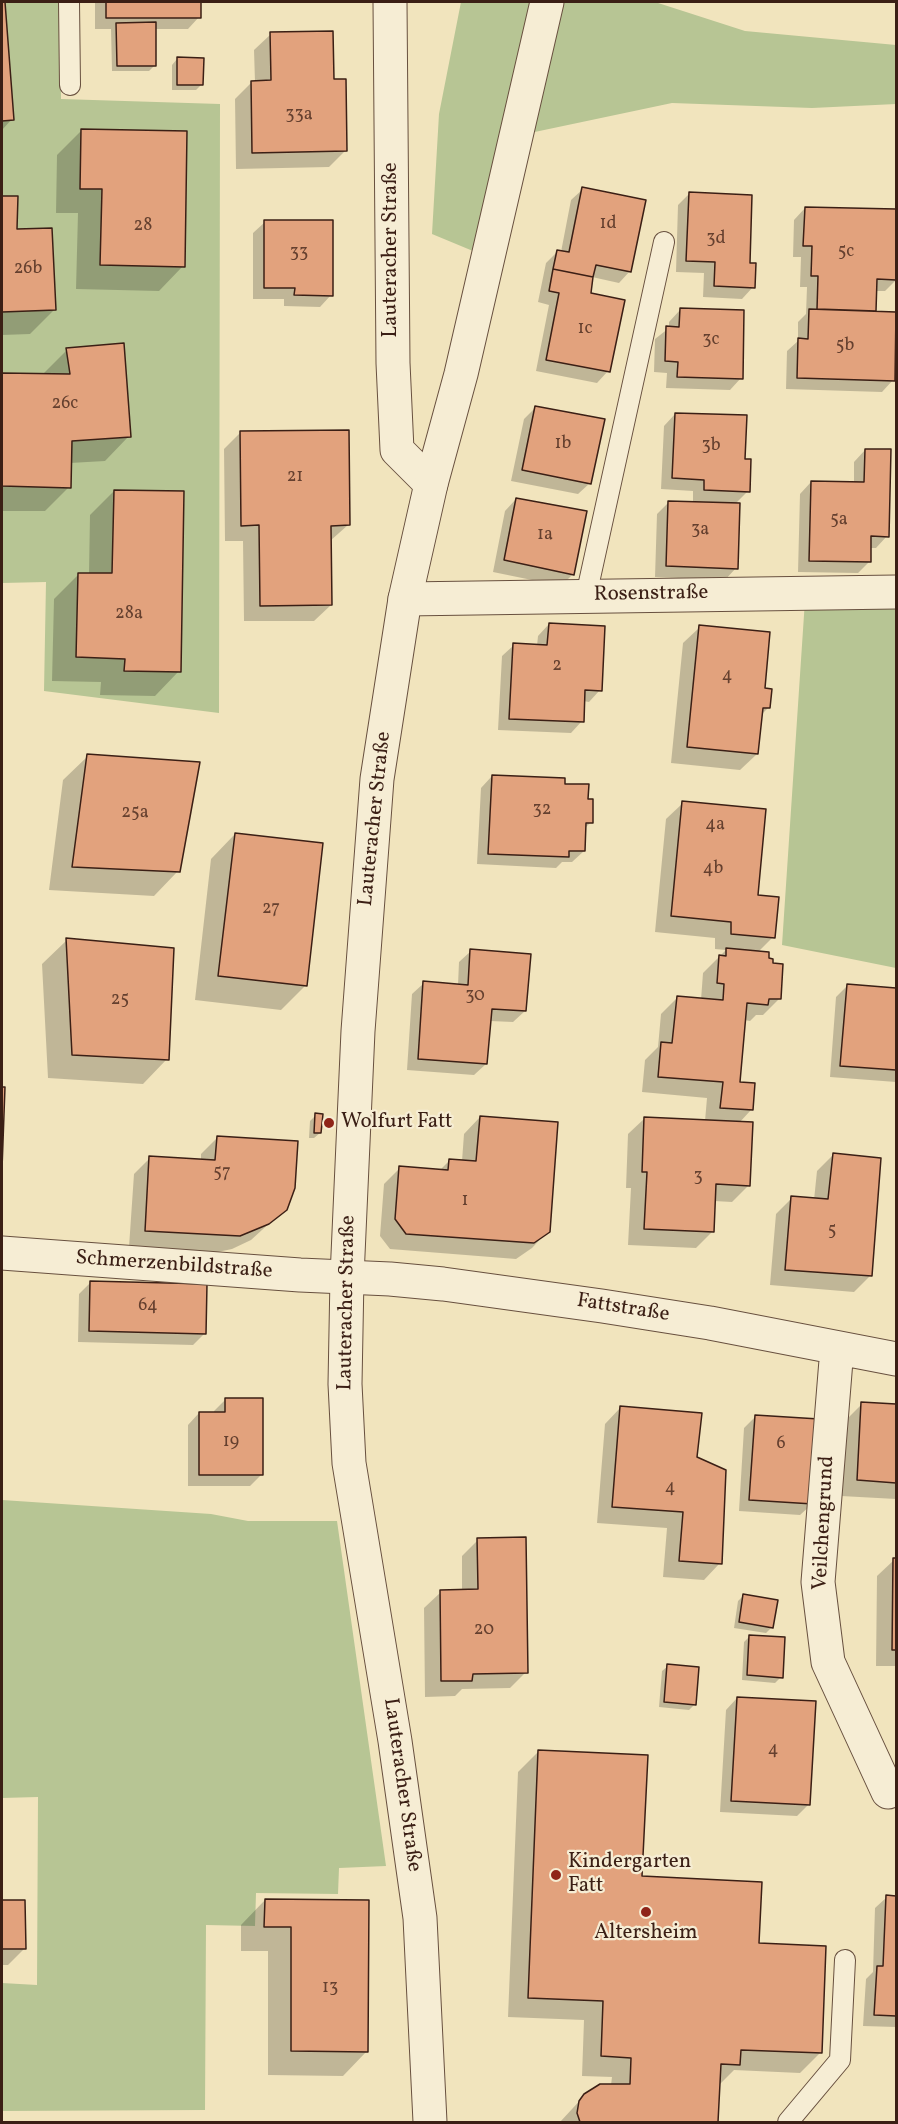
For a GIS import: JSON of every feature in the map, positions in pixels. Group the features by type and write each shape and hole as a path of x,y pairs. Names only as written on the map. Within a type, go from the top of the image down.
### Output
{"street":[{"name":"Lauteracher Straße","path":"390,2 393,363 398,450 431,484"},
{"name":"Lauteracher Straße","path":"430,2122 420,1918 395,1741 349,1462 345,1384 357,1031 377,779 405,599 547,2"},
{"name":"Rosenstraße","path":"405,599 897,592"},
{"name":"Schmerzenbildstraße","path":"2,1253 347,1277"},
{"name":"Fattstraße","path":"347,1277 433,1283 602,1306 710,1323 897,1359"},
{"name":"Veilchengrund","path":"837,1348 818,1582 828,1662 888,1792"}],"lane":[{"path":"69,2 70,85"},
{"path":"586,596 664,242"},
{"path":"788,2122 840,2060 845,1960"}],"green space":[{"path":"2,2 60,2 61,99 220,104 219,713 44,691 46,582 2,583"},
{"path":"461,2 655,2 745,31 896,45 896,104 812,108 672,103 511,137 485,256 432,234 439,114"},
{"path":"896,598 896,968 782,945 805,600"},
{"path":"2,1500 211,1514 248,1521 337,1521 386,1866 339,1868 338,1894 256,1893 255,1926 206,1925 205,2110 2,2111 2,1983 37,1985 38,1797 2,1798"}],"building":[{"path":"2,2 5,2 14,120 2,121"},
{"path":"106,2 201,2 201,18 106,18"},
{"path":"156,22 156,66 117,66 116,23"},
{"path":"333,31 334,79 346,79 347,151 252,153 251,81 271,80 270,32"},
{"path":"177,57 204,58 203,85 177,85"},
{"path":"81,129 187,131 185,267 100,265 102,189 80,189"},
{"path":"582,187 646,200 631,272 596,265 593,277 553,269 557,250 569,252"},
{"path":"689,192 752,195 750,263 756,263 755,288 714,286 715,262 686,261"},
{"path":"2,196 18,196 17,229 52,228 56,310 2,312"},
{"path":"805,207 896,209 896,280 877,279 876,311 817,309 818,276 811,276 812,246 803,246"},
{"path":"264,220 333,220 333,296 294,295 295,288 264,288"},
{"path":"553,269 593,277 591,293 625,300 610,372 546,360 559,293 549,291"},
{"path":"680,308 744,310 743,379 677,377 678,362 665,361 666,326 679,327"},
{"path":"809,309 896,312 895,381 797,378 798,338 808,339"},
{"path":"124,343 131,437 72,441 71,488 2,486 2,373 70,374 66,348"},
{"path":"535,406 605,419 591,484 522,470"},
{"path":"675,413 747,415 745,459 751,459 750,492 704,490 704,480 672,478"},
{"path":"349,430 350,525 331,526 332,605 260,606 259,525 241,526 240,431"},
{"path":"865,449 891,449 889,537 871,536 871,562 809,561 811,481 864,482"},
{"path":"114,490 184,491 181,672 124,671 125,659 76,657 78,573 112,573"},
{"path":"516,498 587,511 574,575 504,560"},
{"path":"668,501 740,503 738,569 666,566"},
{"path":"549,623 605,626 602,691 585,690 584,722 509,719 513,643 547,645"},
{"path":"699,625 770,632 765,688 772,689 770,708 763,708 758,754 687,747"},
{"path":"87,754 200,762 180,872 72,867"},
{"path":"492,775 565,778 565,784 589,784 588,799 593,799 593,823 586,823 585,851 569,851 569,857 488,854"},
{"path":"682,801 766,809 758,895 779,897 775,938 731,934 731,922 671,916"},
{"path":"235,833 323,843 307,986 218,976"},
{"path":"66,938 174,948 169,1060 72,1055"},
{"path":"726,948 769,952 769,958 773,959 773,963 783,964 781,999 769,999 768,1005 747,1003 740,1082 755,1083 753,1110 720,1108 723,1082 658,1077 661,1042 672,1043 677,996 723,1000 724,984 717,983 719,955 726,956"},
{"path":"470,949 531,954 526,1011 492,1009 487,1064 418,1059 423,981 468,985"},
{"path":"847,984 896,988 896,1070 840,1066"},
{"path":"2,1087 5,1087 2,1169"},
{"path":"315,1113 323,1114 321,1133 314,1133"},
{"path":"480,1116 558,1122 550,1232 534,1243 406,1234 395,1219 399,1166 448,1170 449,1159 476,1161"},
{"path":"644,1117 753,1122 750,1186 716,1184 714,1232 644,1229 647,1172 642,1172"},
{"path":"217,1136 298,1141 295,1188 287,1210 269,1224 240,1236 145,1231 149,1156 215,1160"},
{"path":"833,1153 881,1158 872,1276 785,1270 791,1196 828,1199"},
{"path":"90,1281 207,1284 206,1334 89,1331"},
{"path":"225,1398 263,1398 263,1475 199,1475 199,1412 225,1412"},
{"path":"861,1402 896,1404 896,1483 857,1480"},
{"path":"620,1406 702,1413 697,1457 726,1470 722,1564 679,1561 683,1512 612,1507"},
{"path":"755,1415 819,1419 813,1504 749,1500"},
{"path":"526,1537 528,1673 473,1674 472,1681 441,1681 440,1590 478,1589 477,1538"},
{"path":"893,1558 896,1558 896,1650 892,1650"},
{"path":"743,1594 778,1600 773,1628 739,1622"},
{"path":"749,1635 785,1637 783,1678 747,1675"},
{"path":"667,1664 699,1667 696,1705 664,1702"},
{"path":"737,1697 816,1701 810,1805 731,1801"},
{"name":"Altersheim","path":"538,1750 648,1755 642,1876 762,1882 759,1943 826,1946 822,2053 741,2050 740,2065 721,2064 718,2122 580,2122 577,2113 579,2101 584,2094 600,2084 630,2084 631,2058 601,2056 603,2001 528,1998"},
{"path":"886,1895 896,1896 896,2016 874,2015 877,1966 883,1966"},
{"path":"265,1899 369,1900 368,2052 291,2051 291,1927 264,1927"},
{"path":"2,1900 25,1900 26,1949 2,1949"}],"place":[{"name":"Wolfurt Fatt","path":"329,1123"},
{"name":"Kindergarten Fatt","path":"556,1875"},
{"name":"Altersheim","path":"646,1912"}]}
